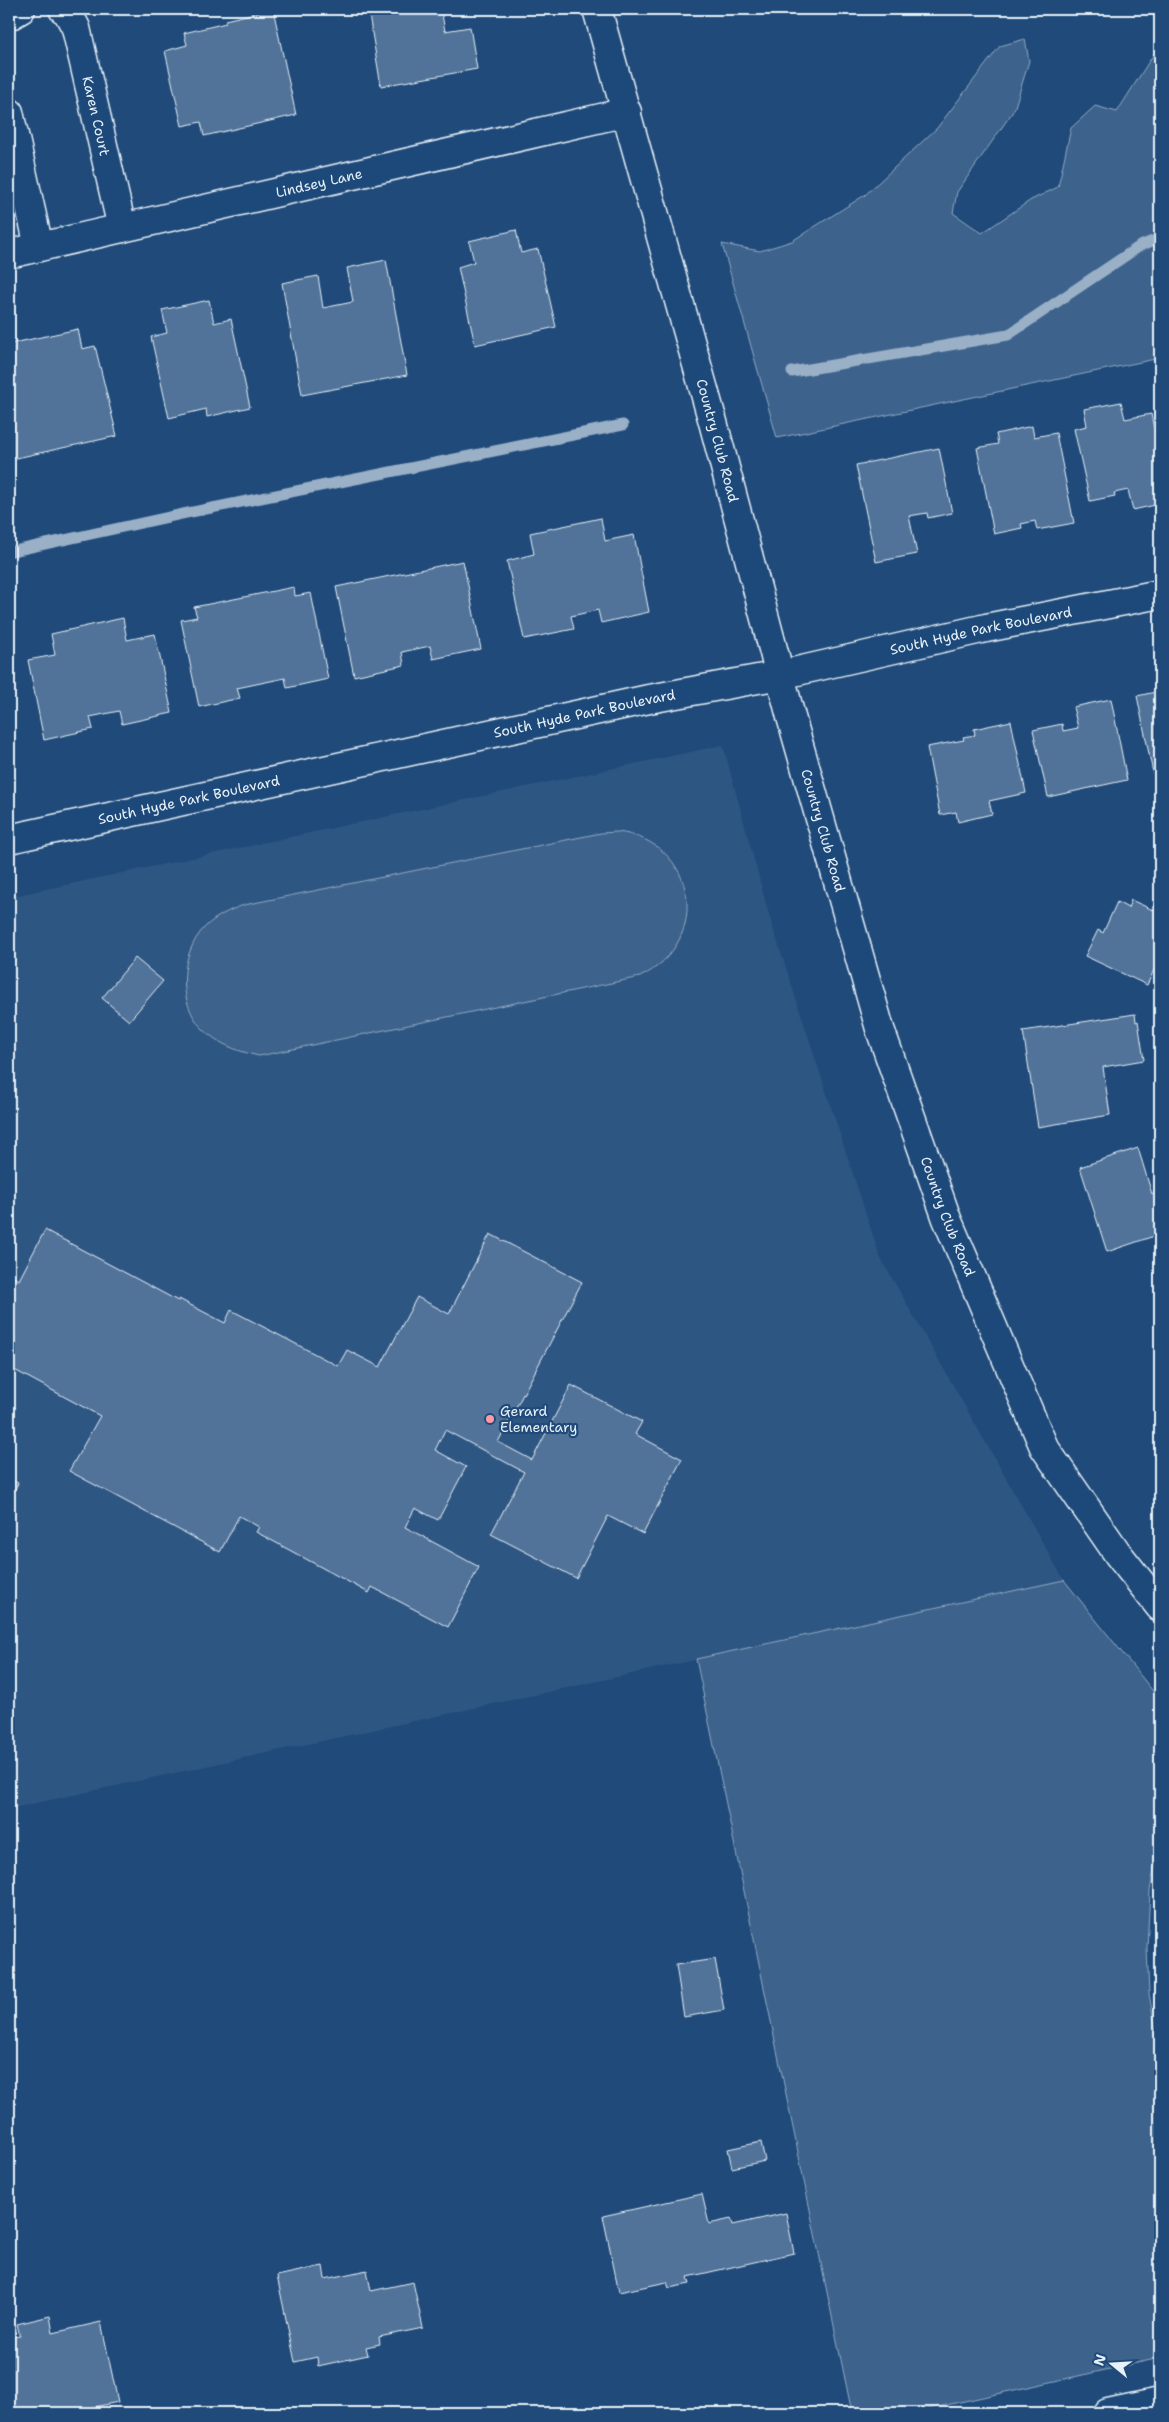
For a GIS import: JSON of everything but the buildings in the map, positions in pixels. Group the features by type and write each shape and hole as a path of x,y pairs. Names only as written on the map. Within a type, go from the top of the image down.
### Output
{"street":[{"path":"9,16 21,9"},
{"name":"Karen Court","path":"63,9 67,11 76,28 122,228"},
{"name":"Country Club Road","path":"597,9 880,1029 948,1219 1044,1447 1134,1574 1160,1607"},
{"path":"9,112 39,247"},
{"name":"Lindsey Lane","path":"9,254 627,112"},
{"name":"South Hyde Park Boulevard","path":"9,839 640,700 780,674 986,628 1160,594"},
{"path":"1134,1574 1160,1629"},
{"path":"1108,2413 1160,2402"}],"shaded area":[{"path":"1025,39 1029,61 1014,110 957,192 953,213 982,233 1031,200 1058,187 1071,128 1095,106 1117,112 1160,44 1160,358 777,438 722,244 760,251 792,241 865,195 937,128 1000,46"},
{"name":"Gerard Elementary","path":"723,745 771,922 880,1257 1064,1580 9,1809 9,897"},
{"path":"617,832 644,839 665,854 679,873 686,895 686,918 679,941 663,961 640,977 259,1056 235,1049 214,1038 201,1027 193,1016 188,1004 184,978 190,951 196,939 208,924 233,909 244,905 601,833"},
{"path":"1064,1580 1160,1700 1160,1837 1150,1891 1147,1948 1149,1994 1160,2053 1160,2358 910,2413 852,2413 696,1659"}],"waterway":[{"path":"792,372 1008,335 1140,246 1160,238"},
{"path":"9,552 187,513 623,425"}],"place":[{"name":"Gerard Elementary","path":"490,1419"}]}
